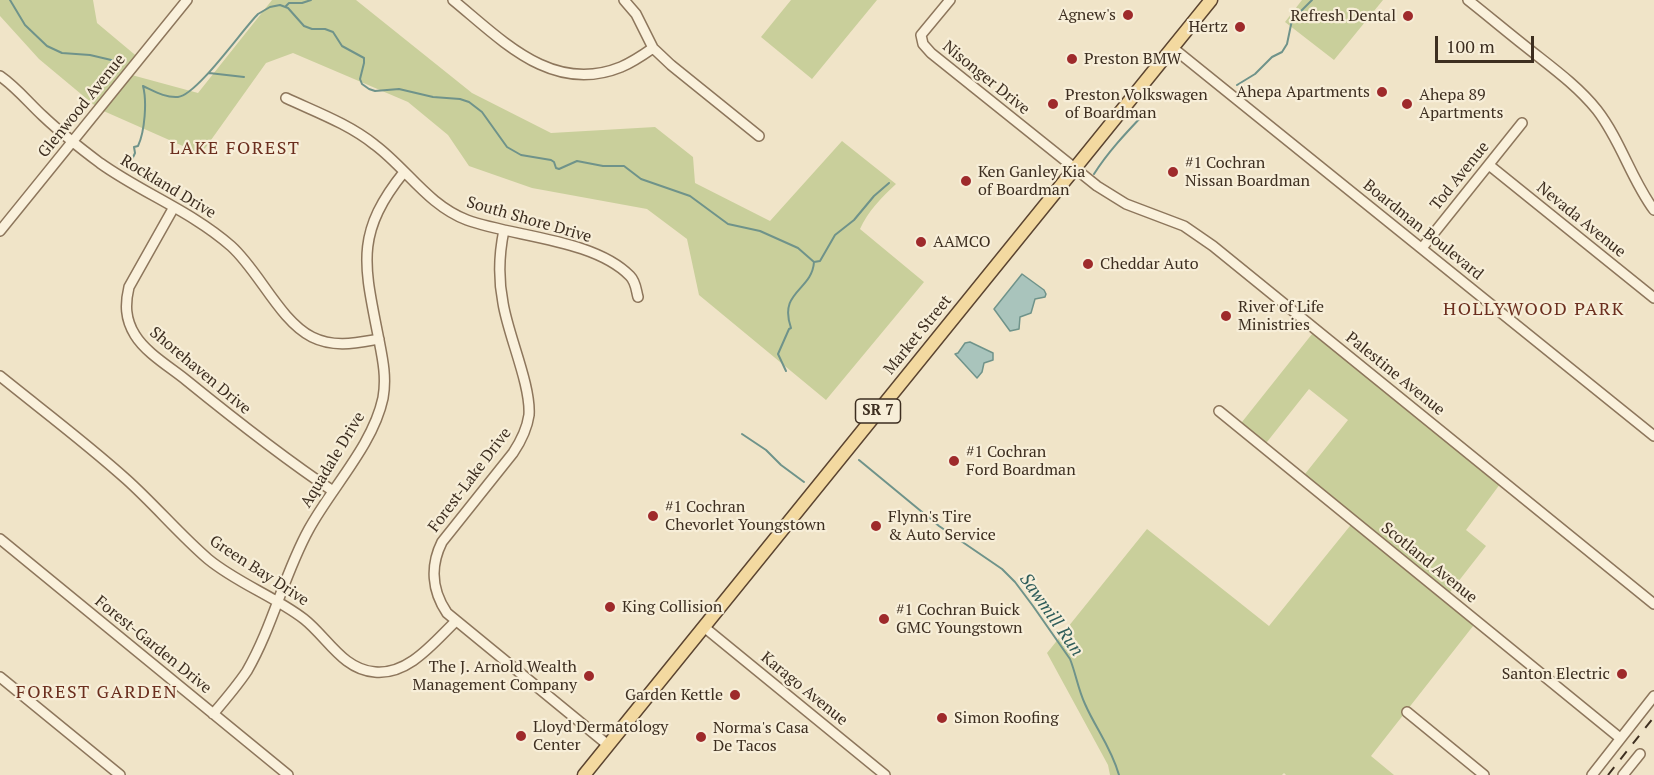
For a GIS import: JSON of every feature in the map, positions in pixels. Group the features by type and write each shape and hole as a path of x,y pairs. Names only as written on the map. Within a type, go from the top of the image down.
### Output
{"main road":[{"name":"Market Street","path":"584,775 1211,0"}],"street":[{"name":"Glenwood Avenue","path":"0,231 187,0"},
{"path":"453,0 515,50 535,63 557,71 584,74 612,70 632,62 653,48"},
{"path":"624,0 636,14 653,48 670,65 759,136"},
{"name":"Nisonger Drive","path":"950,0 924,30 921,39 923,44 930,53 1075,168"},
{"path":"1468,0 1555,69 1597,111 1616,140 1636,183 1654,210"},
{"name":"Boardman Boulevard","path":"1173,48 1654,436"},
{"name":"Rockland Drive","path":"0,76 73,141 113,172 200,222 233,248 254,271 291,320 306,334 321,341 338,344 379,339"},
{"name":"South Shore Drive","path":"286,98 361,135 385,153 432,199 447,210 469,220 504,230 570,245 601,258 632,278 638,297"},
{"name":"Tod Avenue","path":"1422,248 1522,123"},
{"name":"Nevada Avenue","path":"1489,165 1654,298"},
{"name":"Palestine Avenue","path":"1075,168 1118,199 1173,221 1213,246 1654,604"},
{"name":"Aquadale Drive","path":"213,714 248,669 301,546 370,433 381,407 385,373 367,277 367,247 378,211 404,172"},
{"name":"Shorehaven Drive","path":"174,207 129,287 127,315 135,335 155,355 274,451 333,491"},
{"name":"Forest-Lake Drive","path":"504,230 500,257 500,288 528,399 528,417 522,438 513,453 447,535 438,551 434,570 438,596 447,613 456,621 608,745"},
{"name":"Green Bay Drive","path":"0,376 125,478 208,559 312,625 348,662 359,668 373,672 391,671 406,665 456,621"},
{"name":"Scotland Avenue","path":"1219,411 1620,738"},
{"name":"Forest-Garden Drive","path":"0,539 288,775"},
{"name":"Karago Avenue","path":"704,627 885,775"},
{"path":"0,677 120,775"},
{"path":"1592,775 1654,696"},
{"path":"1407,712 1484,775"},
{"path":"1623,775 1640,754"}],"green space":[{"path":"0,0 93,0 97,23 140,59 128,74 198,93 272,0 356,0 472,93 551,133 655,127 693,157 695,183 770,221 842,141 896,184 871,210 860,229 924,282 826,400 699,295 687,239 647,209 532,188 469,166 448,135 408,102 293,53 266,63 201,154 99,109 39,59 0,16"},
{"path":"791,0 877,0 812,79 761,37"},
{"path":"1302,0 1383,0 1334,60 1285,22"},
{"path":"1316,329 1503,480 1466,530 1486,546 1447,596 1477,621 1371,756 1394,775 1286,775 1284,773 1282,775 1110,775 1108,765 1047,653 1147,529 1269,626 1354,521 1301,479 1348,420 1309,389 1263,447 1238,427"}],"water":[{"path":"1022,274 1046,294 1045,297 1035,299 1031,313 1020,317 1019,329 1010,331 994,309"},
{"path":"970,342 993,353 993,360 984,363 982,372 977,378 955,354 965,343"}],"waterway":[{"name":"Sawmill Run","path":"10,0 25,25 47,46 62,53 90,55 124,63"},
{"path":"286,6 289,3 311,0"},
{"path":"1237,85 1255,74 1272,57 1282,52 1287,44 1292,20 1312,0"},
{"name":"Sawmill Run","path":"143,86 169,96 178,97 186,94 207,74 258,14 270,7 280,5 288,8 304,26 333,32 342,46 364,58 360,79 362,84 369,89 375,91 399,89 469,102 482,112 507,147 521,155 551,160 559,169 577,161 603,166 624,166 641,179 690,196 728,224 760,231 798,248 814,262"},
{"path":"209,73 244,77"},
{"path":"129,166 144,124 143,86"},
{"path":"1094,174 1123,136 1143,115"},
{"path":"814,262 820,261 835,235 854,220 874,196 889,183"},
{"name":"Sawmill Run","path":"786,371 778,354 791,328 788,316 789,306 812,272 814,262"},
{"name":"Sawmill Run","path":"742,434 766,450 781,465 804,482"},
{"name":"Sawmill Run","path":"859,460 939,526 1002,569 1015,582 1070,659 1089,713 1112,756 1119,775"}],"railway":[{"path":"1608,775 1654,717"}],"place":[{"name":"Agnew's","path":"1128,15"},
{"name":"Refresh Dental","path":"1408,16"},
{"name":"Hertz","path":"1240,27"},
{"name":"Preston BMW","path":"1072,59"},
{"name":"Ahepa Apartments","path":"1382,92"},
{"name":"Preston Volkswagen of Boardman","path":"1053,104"},
{"name":"Ahepa 89 Apartments","path":"1407,104"},
{"name":"#1 Cochran Nissan Boardman","path":"1173,172"},
{"name":"Ken Ganley Kia of Boardman","path":"966,181"},
{"name":"AAMCO","path":"921,242"},
{"name":"Cheddar Auto","path":"1088,264"},
{"name":"River of Life Ministries","path":"1226,316"},
{"name":"#1 Cochran Ford Boardman","path":"954,461"},
{"name":"#1 Cochran Chevorlet Youngstown","path":"653,516"},
{"name":"Flynn's Tire & Auto Service","path":"876,526"},
{"name":"King Collision","path":"610,607"},
{"name":"#1 Cochran Buick GMC Youngstown","path":"884,619"},
{"name":"Santon Electric","path":"1622,674"},
{"name":"The J. Arnold Wealth Management Company","path":"589,676"},
{"name":"Garden Kettle","path":"735,695"},
{"name":"Simon Roofing","path":"942,718"},
{"name":"Lloyd Dermatology Center","path":"521,736"},
{"name":"Norma's Casa De Tacos","path":"701,737"}],"district":[{"name":"LAKE FOREST","path":"235,149"},
{"name":"HOLLYWOOD PARK","path":"1534,310"},
{"name":"FOREST GARDEN","path":"97,693"}]}
